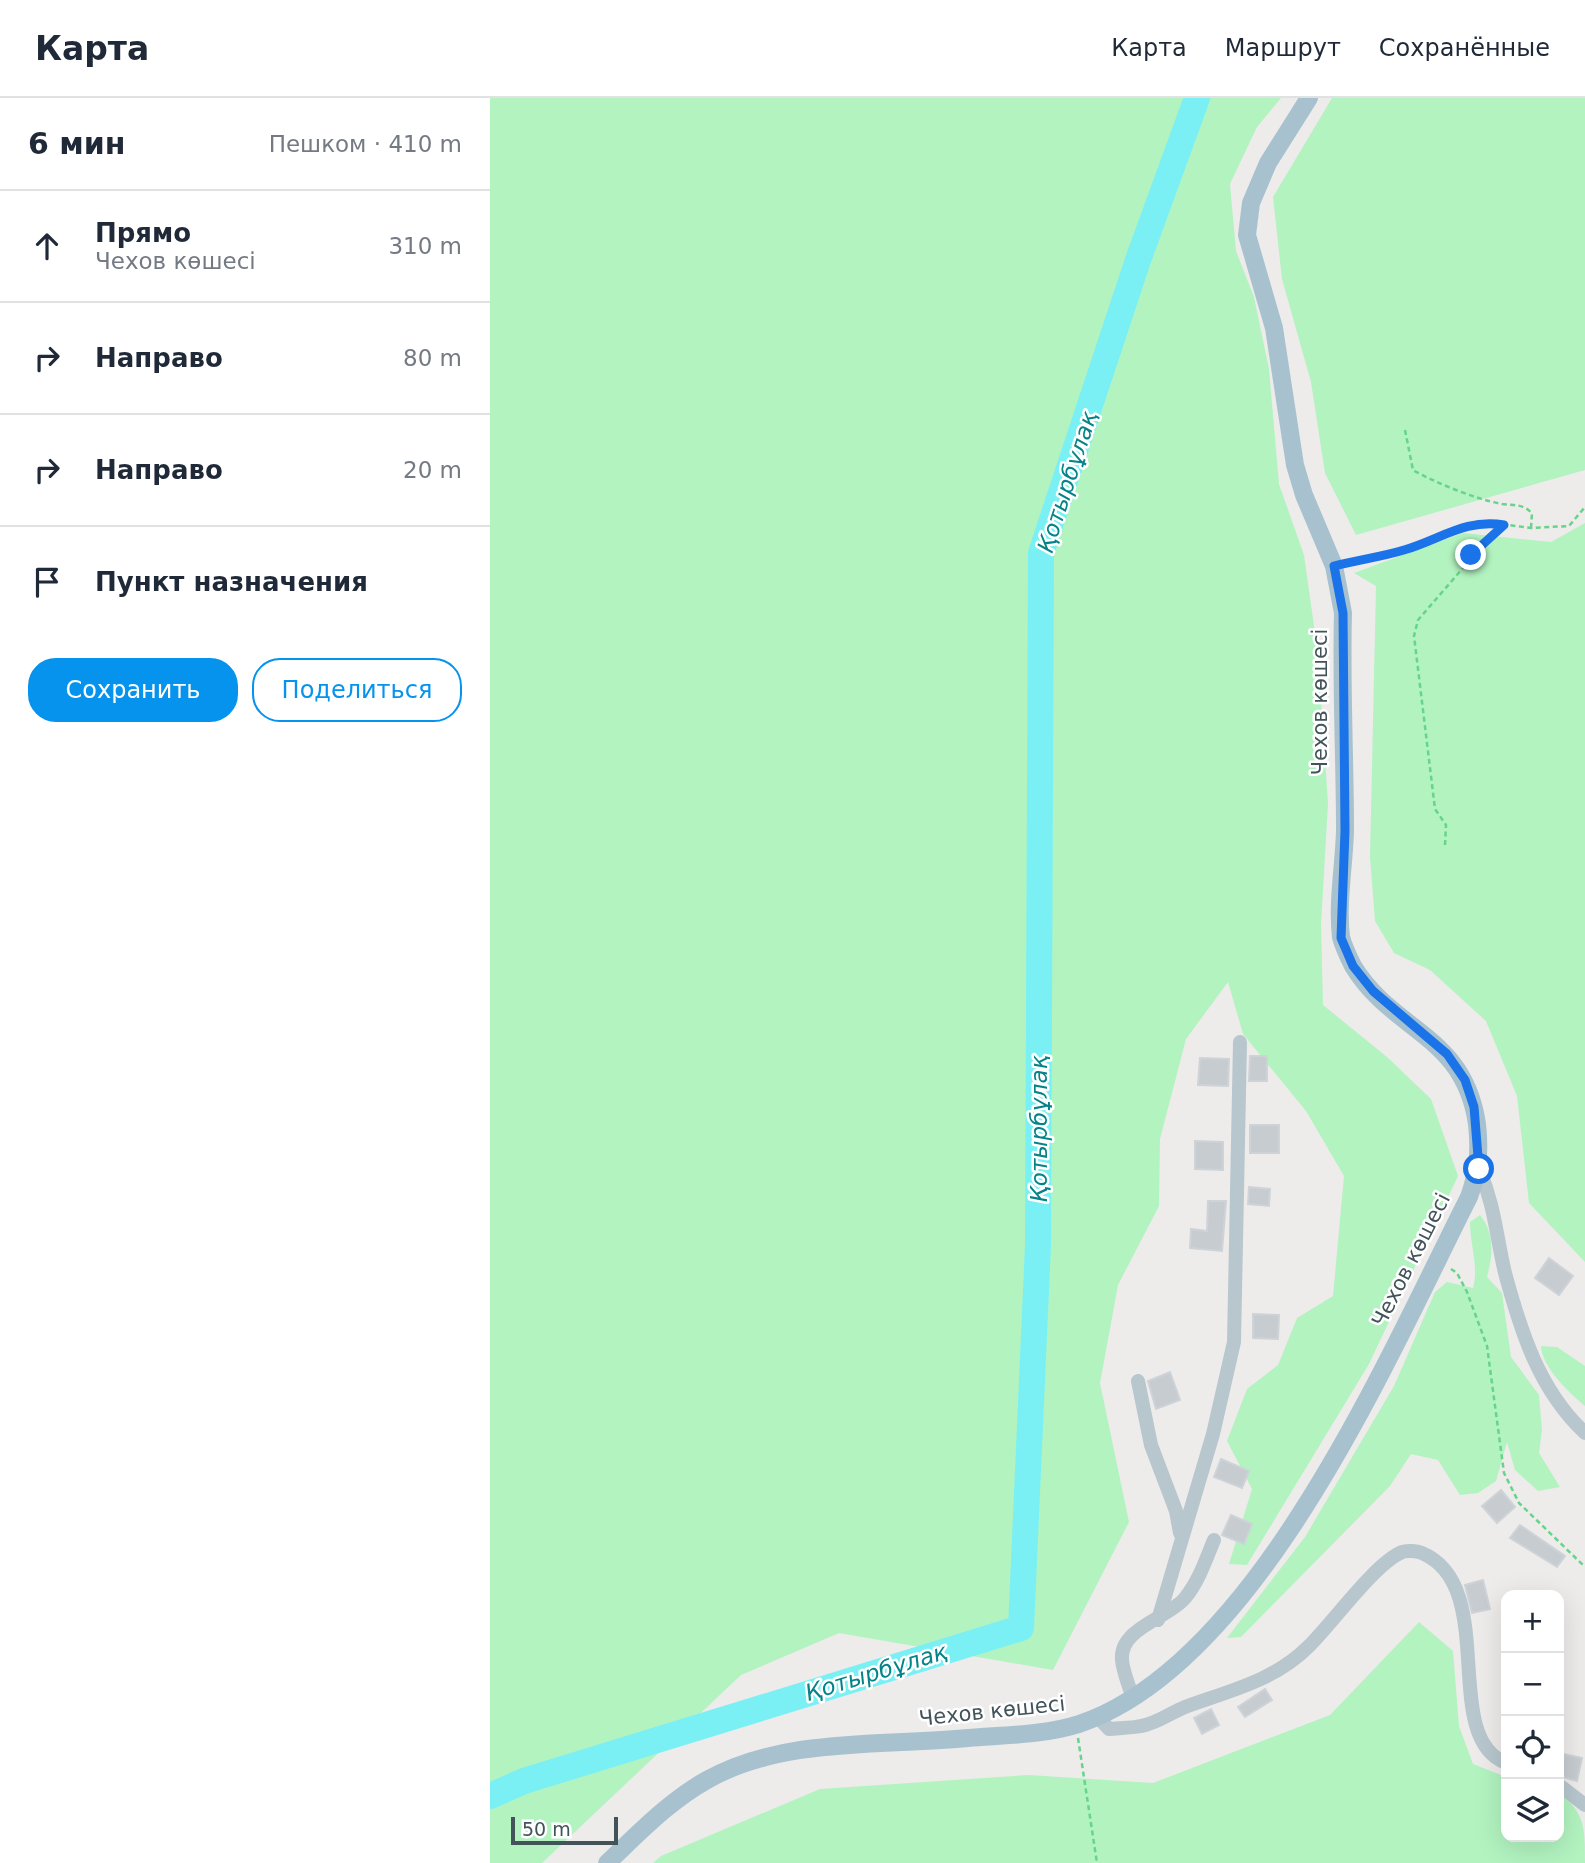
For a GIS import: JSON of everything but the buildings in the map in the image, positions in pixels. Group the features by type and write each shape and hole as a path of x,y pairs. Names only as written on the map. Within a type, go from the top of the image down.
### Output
{"main road":[{"name":"Чехов көшесі","path":"607,1863 670,1805 707,1779 746,1763 790,1752 993,1735 1076,1725 1132,1696 1179,1661 1217,1623 1268,1563 1349,1433 1437,1260 1479,1169 1474,1107 1465,1080 1447,1054 1373,991 1353,966 1341,938 1345,831 1343,613 1334,566 1304,495 1295,465 1274,328 1247,235 1251,203 1268,163 1309,98"}],"street":[{"path":"1158,1620 1213,1434 1234,1342 1240,1042"},
{"path":"1479,1169 1492,1198 1505,1272 1534,1364 1560,1407 1585,1433"},
{"path":"1138,1381 1151,1445 1176,1511 1181,1538"},
{"path":"1132,1696 1121,1657 1134,1634 1158,1620 1186,1598 1214,1540"},
{"path":"1097,1716 1109,1729 1143,1726 1183,1708 1252,1684 1284,1666 1307,1648 1378,1571 1394,1558 1402,1552 1419,1551 1443,1563 1456,1591 1464,1615 1473,1711 1482,1739 1496,1759 1501,1761"},
{"path":"1564,1789 1585,1805"}],"path":[{"path":"1405,430 1413,470 1429,479 1501,504 1523,505 1532,513 1531,528"},
{"path":"1334,566 1405,550 1463,526 1486,522 1531,528 1569,526 1585,507"},
{"path":"1445,845 1446,825 1435,809 1414,636 1418,620 1464,568 1471,555 1504,525"},
{"path":"1437,1260 1457,1273 1487,1346 1504,1473 1519,1503 1585,1567"},
{"path":"1076,1725 1097,1863"}],"green space":[{"path":"490,98 1281,98 1257,127 1230,184 1236,251 1254,297 1269,369 1279,484 1304,555 1318,654 1328,804 1321,924 1323,1005 1387,1057 1431,1099 1458,1176 1369,1364 1247,1565 1229,1564 1252,1489 1227,1441 1247,1389 1278,1365 1297,1318 1333,1296 1344,1176 1306,1111 1243,1034 1228,982 1186,1039 1160,1139 1159,1206 1118,1285 1100,1383 1129,1522 1053,1670 839,1633 741,1675 542,1863 490,1863"},
{"path":"1332,98 1585,98 1585,470 1356,535 1325,473 1311,382 1282,279 1273,197"},
{"path":"1585,523 1585,1262 1529,1203 1517,1096 1486,1021 1430,970 1394,953 1375,921 1370,857 1376,586 1354,573 1463,533 1551,542"},
{"path":"1480,1215 1488,1230 1491,1245 1487,1277 1502,1293 1511,1357 1539,1395 1542,1430 1539,1453 1560,1487 1538,1491 1515,1470 1507,1442 1496,1481 1478,1493 1460,1495 1438,1460 1411,1454 1390,1486 1241,1637 1227,1638 1305,1537 1394,1386 1435,1292 1447,1282 1473,1288 1475,1272 1470,1222"},
{"path":"1541,1346 1557,1347 1585,1366 1585,1406 1551,1371"},
{"path":"1419,1622 1453,1651 1459,1726 1473,1764 1501,1775 1501,1842 1564,1842 1564,1797 1574,1807 1582,1822 1585,1863 653,1863 661,1856 820,1789 1029,1775 1153,1783 1330,1715"}],"waterway":[{"name":"Қотырбұлақ","path":"490,1796 524,1781 1021,1628 1038,1245 1041,553 1138,260 1197,98"}],"route":[{"path":"1471,555 1504,525 1486,522 1463,526 1405,550 1334,566 1343,613 1341,685 1345,831 1341,938 1353,966 1373,991 1447,1054 1465,1080 1474,1107 1479,1169"}]}
